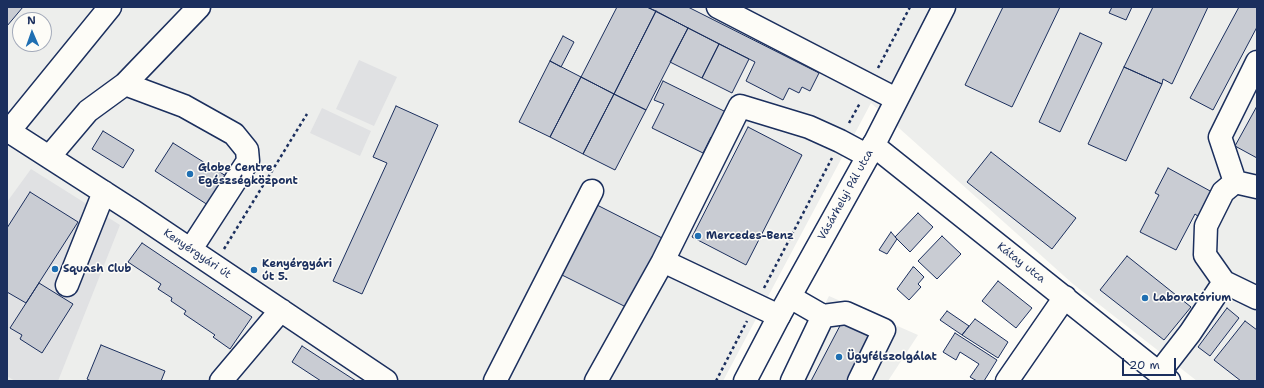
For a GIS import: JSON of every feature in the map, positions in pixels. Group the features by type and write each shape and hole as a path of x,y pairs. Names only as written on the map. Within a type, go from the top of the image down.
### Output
{"street":[{"path":"8,131 110,7"},
{"path":"49,157 88,111 125,84 199,7"},
{"path":"718,7 896,99"},
{"name":"Vásárhelyi Pál utca","path":"745,381 870,150 944,7"},
{"path":"1235,182 1220,137 1257,62"},
{"path":"125,84 184,106 234,134 247,150 248,161 191,249"},
{"name":"Kátay utca","path":"663,260 740,106 809,127 840,141 870,150 1065,297 1164,377"},
{"name":"Kenyérgyári út","path":"8,131 191,249 386,381"},
{"path":"1235,182 1257,187"},
{"path":"1235,182 1223,192 1206,226 1205,255 1224,282 1257,298"},
{"path":"495,381 592,191"},
{"path":"68,285 104,192"},
{"path":"596,381 663,260 779,316"},
{"path":"1164,377 1190,333 1224,282"},
{"path":"790,297 823,316 846,313 884,330 859,381"},
{"path":"1007,381 1065,297"},
{"path":"221,381 281,310"},
{"path":"792,381 823,316"}],"path":[{"path":"716,381 910,7"},
{"path":"213,264 226,247 307,114"}],"shaded area":[{"path":"7,7 1257,7 1257,381 1197,381 1073,284 871,103 723,381 7,381"},
{"path":"359,60 397,77 374,126 336,109"},
{"path":"322,108 371,131 360,156 310,133"},
{"name":"Squash Club","path":"31,169 120,225 58,381 15,381 7,376 7,202"},
{"path":"829,296 918,335 888,381 786,381"}],"building":[{"path":"7,7 23,7 19,12 12,12 12,20 7,26"},
{"path":"617,7 647,7 656,11 614,94 581,77"},
{"path":"647,7 688,7 819,73 810,91 802,87 799,93 789,88 783,100 746,81 755,62"},
{"path":"1003,7 1060,7 1012,107 965,85"},
{"path":"1112,7 1132,7 1126,20 1109,13"},
{"path":"1153,7 1208,7 1172,84 1163,79 1162,84 1124,67"},
{"path":"1239,7 1257,7 1257,27 1213,110 1190,98"},
{"path":"656,11 688,28 646,110 614,94"},
{"path":"688,28 719,44 702,78 670,62"},
{"path":"1080,33 1102,43 1060,132 1039,122"},
{"path":"563,36 574,42 561,67 550,61"},
{"path":"719,44 749,59 732,93 702,78"},
{"path":"550,61 581,77 550,137 519,122"},
{"path":"1124,67 1162,84 1126,161 1088,144"},
{"path":"581,77 614,94 583,154 550,137"},
{"path":"663,81 728,113 715,139 711,137 703,153 652,128 664,104 654,100"},
{"path":"614,94 646,110 615,170 583,154"},
{"path":"396,106 438,125 362,294 333,281 387,163 373,157"},
{"path":"1257,106 1257,158 1235,146"},
{"path":"748,127 802,155 746,265 692,237"},
{"path":"103,131 134,150 123,168 92,149"},
{"name":"Globe Centre Egészségközpont","path":"173,143 226,176 208,205 155,171"},
{"path":"991,152 1076,218 1052,249 967,182"},
{"path":"1168,168 1212,192 1199,217 1195,214 1176,250 1140,232 1159,195 1155,193"},
{"path":"30,192 78,222 26,303 7,292 7,228"},
{"path":"597,205 664,239 628,308 562,275"},
{"path":"918,213 933,227 910,252 895,237"},
{"path":"891,232 897,239 887,254 879,250"},
{"path":"942,236 961,254 937,279 918,261"},
{"path":"142,243 252,317 230,349 213,337 215,335 184,314 186,311 171,301 172,298 158,289 161,284 128,262"},
{"name":"Laboratórium","path":"1127,256 1191,307 1164,340 1100,290"},
{"path":"913,267 924,277 918,284 921,287 909,300 897,289"},
{"path":"998,281 1032,308 1016,328 982,301"},
{"path":"39,283 73,304 42,353 20,339 22,335 10,328"},
{"path":"1227,308 1239,318 1210,356 1198,347"},
{"path":"947,311 969,326 962,335 940,320"},
{"path":"975,319 1008,342 998,358 962,335"},
{"path":"843,320 874,336 850,381 811,381"},
{"path":"1245,321 1257,330 1257,381 1241,381 1214,360"},
{"path":"955,333 997,360 984,381 977,381 970,377 979,364 960,352 956,360 943,352"},
{"path":"101,345 165,371 161,381 91,381 87,379"},
{"path":"302,346 356,381 321,381 292,362"}],"place":[{"name":"Globe Centre Egészségközpont","path":"190,174"},
{"name":"Mercedes-Benz","path":"698,236"},
{"name":"Squash Club","path":"55,269"},
{"name":"Kenyérgyári út 5.","path":"254,270"},
{"name":"Laboratórium","path":"1145,298"},
{"name":"Ügyfélszolgálat","path":"839,357"}]}
